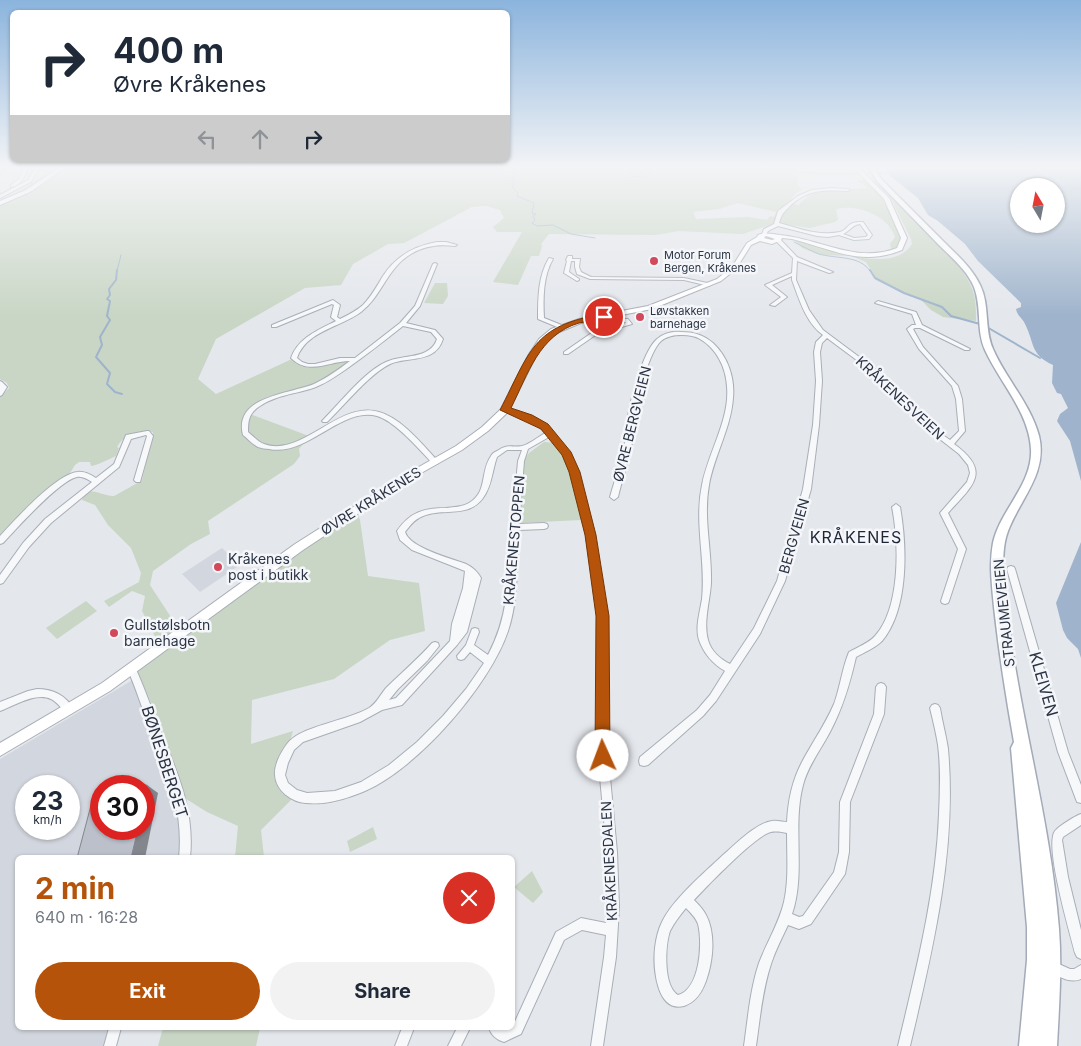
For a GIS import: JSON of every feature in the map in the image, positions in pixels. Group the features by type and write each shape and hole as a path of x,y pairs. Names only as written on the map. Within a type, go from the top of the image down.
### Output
{"main road":[{"path":"765,235 778,240 800,239 867,255 888,254 902,247 904,238 895,217"},
{"name":"STRAUMEVEIEN","path":"915,217 958,260 974,282 981,302 985,340 1027,416 1035,439 1037,452 1034,471 1029,484 1004,526 997,559 1018,731 1028,770 1040,847 1048,919 1043,963 1029,1046"},
{"name":"ØVRE KRÅKENES","path":"0,750 69,710 131,668 306,542 354,510 479,434 505,410 533,354 542,341 562,327 603,316 650,308 709,284 732,271 748,247 765,235"},
{"name":"STRAUMEVEIEN","path":"1043,963 1050,1000 1046,1046"}],"street":[{"name":"ØVRE KRÅKENES","path":"765,235 777,224 778,217"},
{"path":"777,224 820,236 837,233 858,223 864,225 870,235 867,238 858,239 837,233"},
{"path":"778,240 795,258 831,272"},
{"path":"356,360 344,358 307,365 299,363 294,358 302,344 340,322 369,302 377,294 390,270 408,253 431,244 455,245"},
{"path":"577,280 566,274 569,258 578,260 576,267 579,273 590,278 684,279 709,284"},
{"path":"795,258 796,265 793,274 806,310 826,336"},
{"path":"551,259 545,267 545,280 540,297 541,319 562,327"},
{"path":"435,264 424,294 402,324 356,360 315,385 260,404 247,417 244,426 245,433 259,444 281,447 296,444 354,414 374,413 393,422 435,462"},
{"path":"773,305 784,297 768,285 793,274"},
{"path":"274,326 333,302 337,305 334,317 340,322"},
{"path":"878,303 914,313 918,326 967,349"},
{"name":"ØVRE KRÅKENES","path":"566,353 595,333 629,324 626,320 609,321 603,316"},
{"path":"326,421 383,366 398,359 426,354 438,347 440,339 433,331 402,324"},
{"name":"KRÅKENESVEIEN","path":"918,326 910,328 912,334 951,380 958,393 962,431 950,444"},
{"name":"ØVRE BERGVEIEN","path":"614,497 628,446 634,404 652,349 660,338 673,333 689,333 704,338 713,346 725,364 729,376 731,394 703,497 708,582 702,634 713,656 732,670"},
{"name":"KRÅKENESVEIEN","path":"826,336 876,372 925,425 968,460 974,473 967,487 944,513 962,549 944,601"},
{"name":"BERGVEIEN","path":"644,761 700,714 732,670 768,612 793,544 807,490 815,438 819,391 817,352 819,342 826,336"},
{"path":"0,383 4,387 0,394"},
{"name":"KRÅKENESDALEN","path":"505,410 538,422 550,433 567,454 574,472 590,535 602,616 602,745 612,852 612,930 599,1045"},
{"name":"KRÅKENESTOPPEN","path":"524,448 526,450 521,461 510,602 501,641 478,681 456,709 429,737 382,776 358,790 330,798 296,797 287,790 280,779 282,764 298,740 345,724 379,706 399,702 464,629 477,578 469,569 415,548 403,538 401,531 420,514 458,510 473,504 485,489 494,456 506,448 524,448 550,433"},
{"path":"0,581 26,544 48,521 116,464 128,437 147,434 150,436 138,480"},
{"path":"0,541 33,507 73,475 84,475 96,481"},
{"path":"750,1046 759,984 770,952 786,918 793,879 795,795 801,774 837,709 852,656 879,639 890,619 901,570 900,520 896,507"},
{"path":"515,527 544,526"},
{"name":"KLEIVEN","path":"1011,568 1017,597 1049,699 1061,746 1081,798"},
{"path":"460,656 469,647 475,632"},
{"name":"KRÅKENESTOPPEN","path":"379,706 387,694 422,661 434,646"},
{"path":"469,647 489,660"},
{"name":"BØNESBERGET","path":"131,668 151,715 179,796 186,836 184,855"},
{"path":"786,918 799,923 807,920 839,874 844,852 845,802 878,714 881,687"},
{"path":"0,707 42,692 56,695 69,710"},
{"path":"904,1046 932,918 940,859 944,784 942,747 935,708"},
{"path":"1080,821 1064,829 1059,834 1057,840 1062,877 1081,953"},
{"path":"687,901 701,917 706,929 707,945 704,967 696,988 687,998 677,1001 672,1000 664,987 661,971 661,942 667,924 687,901 760,831 772,826 793,828"},
{"name":"KRÅKENESDALEN","path":"497,1030 504,1036 517,1030 560,936 581,924 612,930"},
{"path":"1043,963 1070,975 1077,975 1081,971"},
{"path":"110,1046 114,1030"},
{"path":"401,1046 407,1030"},
{"path":"454,1046 463,1030"}],"shaded area":[{"path":"222,548 240,565 200,592 182,574"},
{"path":"136,678 179,796 184,855 15,855 15,1030 115,1030 110,1046 0,1046 0,759"}],"green space":[{"path":"0,217 453,217 404,243 388,244 353,264 341,285 305,288 216,339 198,379 216,394 292,359 312,365 355,360 312,386 267,397 247,413 309,436 299,449 300,456 294,464 208,521 210,534 191,544 153,571 150,585 178,628 158,642 142,611 145,596 132,591 109,607 104,601 139,582 141,573 131,548 108,525 95,505 82,500 88,492 114,496 142,480 153,432 143,431 128,436 117,447 119,448 116,456 100,463 91,466 90,462 79,462 68,476 0,538 0,397 9,388 7,383 0,379"},
{"path":"695,217 696,219 748,217 767,220 769,217 837,217 838,220 810,228 775,223 743,234 679,231 655,235 549,234 541,244 539,256 531,256 518,285 493,282 522,232 497,232 493,227 504,218"},
{"path":"879,217 891,217 901,239 897,247 891,249 890,244 895,237 891,229"},
{"path":"900,217 913,217 945,250 965,275 974,294 976,321 943,317 931,310 921,300 878,281 866,262 851,256 820,255 802,248 795,241 805,242 856,257 883,259 894,257 904,252 912,244"},
{"path":"435,283 447,283 448,296 443,304 424,303"},
{"path":"544,442 555,443 565,461 572,480 581,520 519,523 523,461 529,453"},
{"path":"356,510 360,520 368,576 419,583 425,631 390,640 334,679 252,700 251,744 293,731 278,778 291,800 261,830 264,855 235,855 238,826 207,812 183,797 163,731 137,670"},
{"path":"86,601 97,611 57,639 46,628"},
{"path":"373,827 377,839 350,852 347,841"},
{"path":"532,871 543,892 533,903 515,886"},
{"path":"162,1030 260,1030 256,1046 158,1046"}],"water":[{"path":"931,217 1010,217 1010,233 1065,233 1065,217 1081,217 1081,481 1070,441 1057,421 1060,414 1068,408 1061,394 1057,393 1052,383 1053,365 1045,361 1036,352 1024,322 1017,313 1016,309 1021,307 1021,303 978,261 965,244"},
{"path":"1081,542 1081,658 1078,649 1067,638 1063,630 1056,603"}],"building":[{"path":"90,809 90,840 135,840 132,855 78,855"}],"waterway":[{"path":"533,217 535,220 532,223 537,226 553,225 571,234 595,238"},
{"path":"794,242 819,254 860,262 870,271"},
{"path":"117,271 121,255"},
{"path":"117,270 116,280 109,289 110,295 107,299 110,301 107,316 110,320 100,337 102,345 96,357 110,373 107,384 115,392 122,394"},
{"path":"870,270 875,278 904,293 942,307 951,316 980,324"},
{"path":"985,326 1040,358"}],"place":[{"name":"Motor Forum Bergen, Kråkenes","path":"654,261"},
{"name":"Løvstakken barnehage","path":"640,317"},
{"name":"Kråkenes post i butikk","path":"218,567"},
{"name":"Gullstølsbotn barnehage","path":"114,633"}],"district":[{"name":"KRÅKENES","path":"856,537"}],"route":[{"path":"603,756 602,616 590,535 574,472 567,454 544,426 529,417 505,410 516,392 533,354 542,341 562,327 578,321 604,317"}]}
